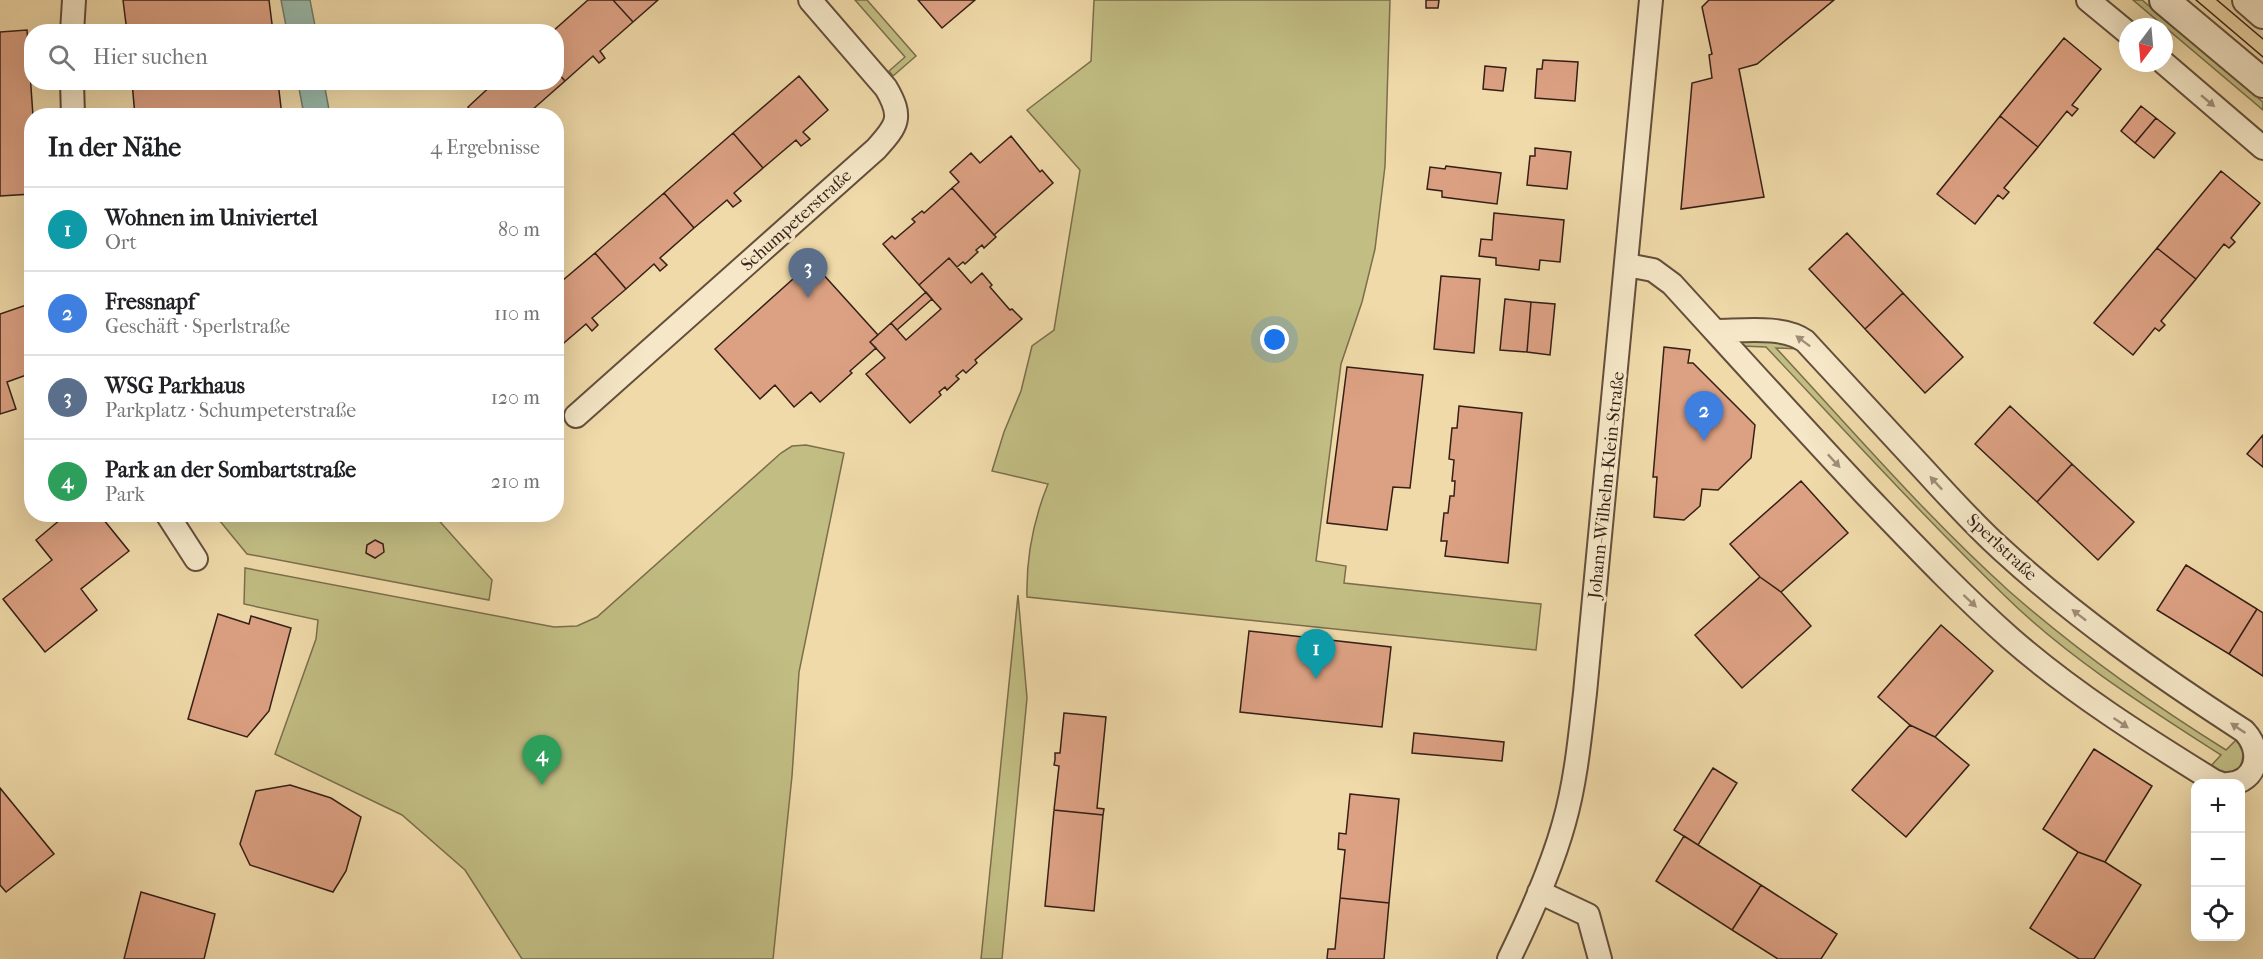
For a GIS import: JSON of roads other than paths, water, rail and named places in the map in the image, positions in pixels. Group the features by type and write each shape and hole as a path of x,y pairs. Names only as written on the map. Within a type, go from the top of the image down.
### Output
{"street":[{"path":"72,24 74,0"},
{"name":"Schumpeterstraße","path":"576,416 868,156 893,131 897,117 895,105 886,88 810,0"},
{"name":"Johann-Wilhelm-Klein-Straße","path":"1509,959 1539,892 1564,824 1572,787 1582,716 1651,0"},
{"path":"2088,0 2119,26"},
{"path":"2164,0 2263,83"},
{"path":"2247,0 2263,14"},
{"path":"2173,71 2263,148"},
{"path":"72,90 73,108"},
{"path":"1627,265 1642,267 1663,276 1922,553 2011,639 2125,726 2211,779"},
{"name":"Sperlstraße","path":"1715,331 1776,331 1790,333 1805,340 1949,497 2015,561 2072,610 2166,681 2244,731 2251,738 2256,756 2254,766 2243,779"},
{"path":"172,522 196,559"},
{"path":"1539,892 1588,915 1600,959"}],"tram line":[{"path":"2196,0 2263,57"},
{"path":"2217,0 2263,39"}],"place":[{"name":"WSG Parkhaus","path":"808,298"},
{"name":"Fressnapf","path":"1704,441"},
{"name":"Wohnen im Univiertel","path":"1316,679"},
{"name":"Park an der Sombartstraße","path":"542,785"}]}
